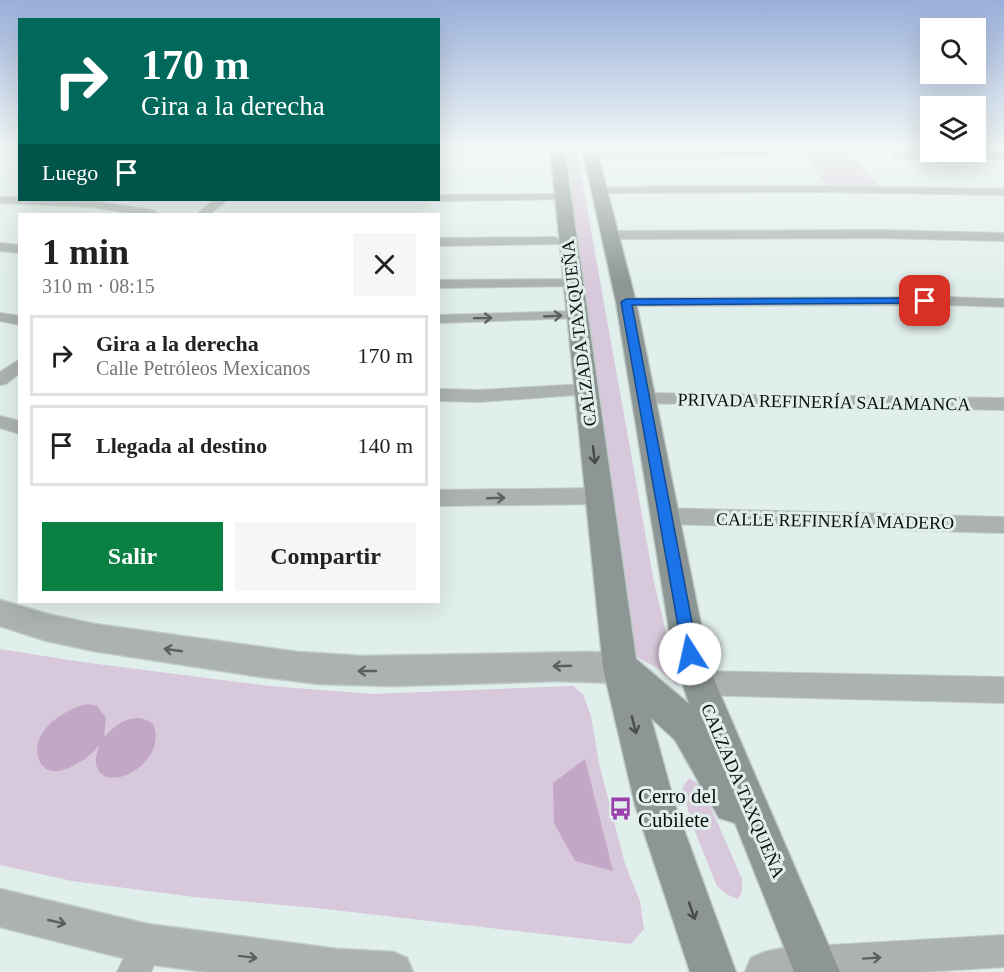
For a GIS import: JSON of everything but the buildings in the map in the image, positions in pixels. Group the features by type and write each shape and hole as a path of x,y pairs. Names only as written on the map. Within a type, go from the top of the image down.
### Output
{"main road":[{"name":"CALZADA TAXQUEÑA","path":"562,192 620,668 655,805 713,972"},
{"name":"CALZADA TAXQUEÑA","path":"601,192 626,302 690,654 698,683 815,967"},
{"path":"620,668 688,727 786,893"}],"street":[{"path":"440,198 563,197"},
{"path":"0,200 18,201"},
{"path":"23,201 92,204 147,213"},
{"path":"204,213 220,201"},
{"path":"610,235 879,234 1004,237"},
{"path":"440,242 555,241"},
{"path":"0,247 18,249"},
{"path":"440,284 573,283"},
{"path":"626,302 948,300 1004,303"},
{"path":"440,319 577,315"},
{"path":"0,317 18,321"},
{"path":"0,380 18,366"},
{"path":"440,395 479,396 585,390"},
{"name":"PRIVADA REFINERÍA SALAMANCA","path":"644,399 1004,404"},
{"path":"0,422 18,427"},
{"path":"440,498 599,496"},
{"name":"CALLE REFINERÍA MADERO","path":"665,516 1004,525"},
{"path":"0,613 33,625 123,642 281,664 360,671 577,666 620,668"},
{"path":"698,683 1004,690"},
{"path":"0,908 141,958 393,972"},
{"path":"765,972 1004,951"}],"shaded area":[{"path":"571,192 584,192 654,582 679,687 656,667 634,656"},
{"path":"0,649 270,686 372,694 573,686 583,694 591,716 599,763 625,864 640,901 644,929 631,944 316,908 194,897 72,881 0,865"},
{"path":"88,704 97,706 106,718 104,737 120,723 133,718 140,718 153,724 156,738 152,751 144,763 122,777 110,778 101,774 96,764 99,745 87,758 68,768 59,771 43,766 38,757 37,747 45,729 61,715"},
{"path":"585,759 613,871 575,861 554,823 553,783"},
{"path":"689,778 701,785 742,879 742,891 738,899 728,895 717,886 695,832 682,789"}],"place":[{"name":"Cerro del Cubilete","path":"620,808"}],"route":[{"path":"690,654 626,302 925,301"}]}
